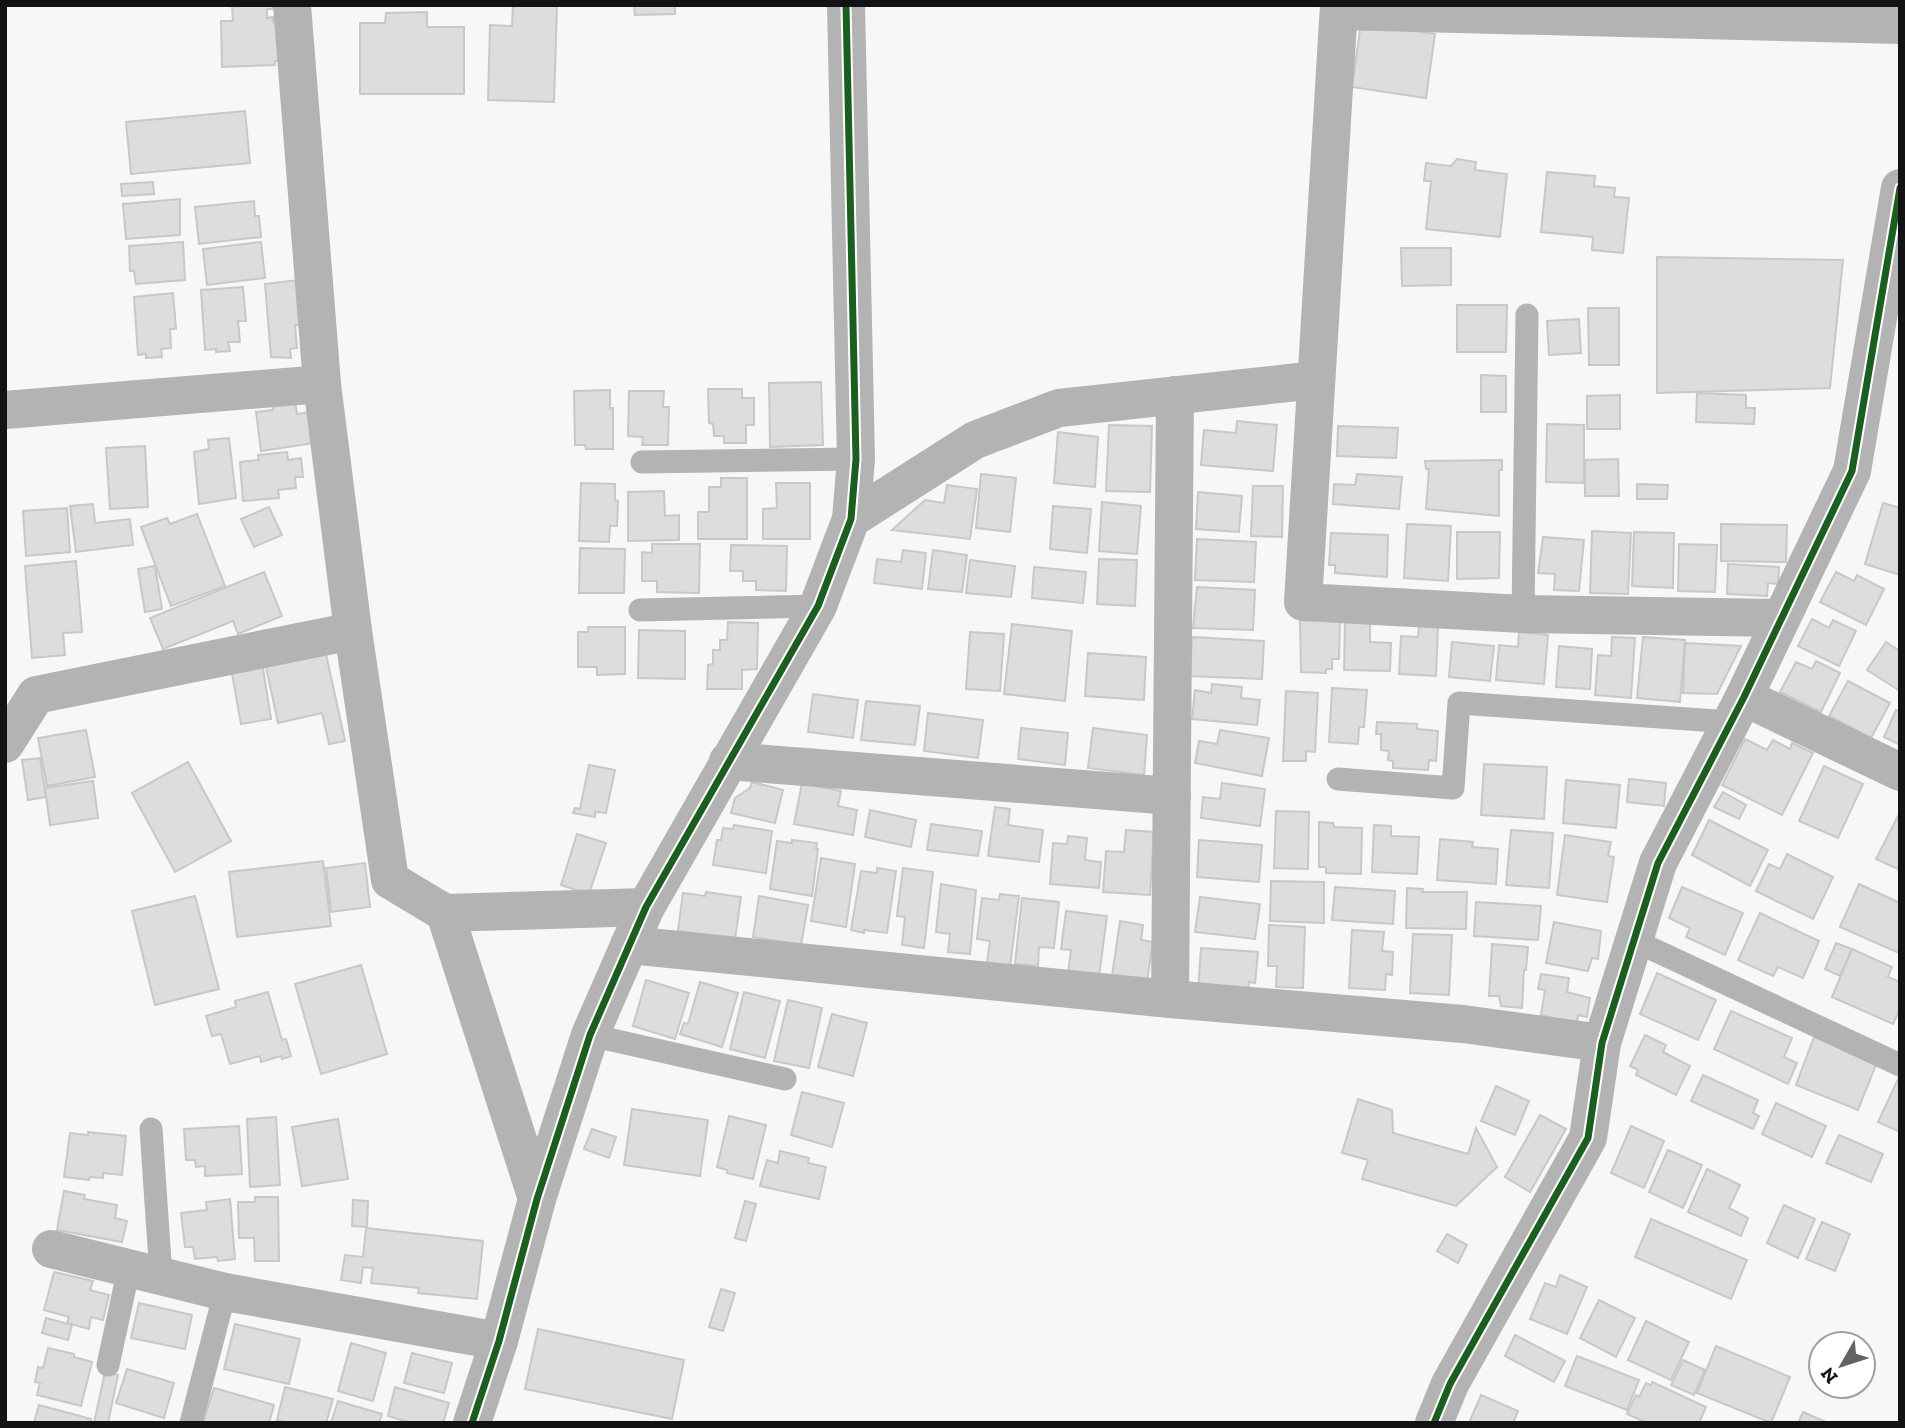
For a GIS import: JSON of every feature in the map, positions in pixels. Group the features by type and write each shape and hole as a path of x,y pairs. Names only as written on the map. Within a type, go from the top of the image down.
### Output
{"street":[{"path":"292,5 322,384 353,631 390,880 445,913 646,907"},
{"path":"472,1423 499,1341 537,1199 590,1035 646,907 818,606 851,519 856,459 846,5"},
{"path":"1781,618 1523,614 1303,602 1339,8 1900,25"},
{"path":"1434,1423 1450,1384 1588,1138 1602,1043 1658,863 1738,710 1852,471 1885,362 1900,188"},
{"path":"851,519 975,440 1059,408 1316,380"},
{"path":"5,410 322,384"},
{"path":"1170,999 1175,396"},
{"path":"5,744 36,695 353,631"},
{"path":"1738,710 1900,772"},
{"path":"728,761 1172,796"},
{"path":"445,913 537,1199"},
{"path":"629,945 1170,999 1464,1024 1602,1043"},
{"path":"51,1249 225,1292 499,1341"}],"lane":[{"path":"1523,614 1527,315"},
{"path":"642,461 856,459"},
{"path":"640,610 818,606"},
{"path":"1338,779 1453,788 1459,703 1738,710"},
{"path":"1633,940 1900,1065"},
{"path":"590,1035 785,1079"},
{"path":"108,1366 145,1272 151,1129"},
{"path":"191,1423 225,1292"}],"building":[{"path":"232,5 273,5 273,9 267,9 267,18 273,17 273,22 279,21 281,61 275,61 275,65 222,67 221,21 233,21"},
{"path":"513,5 557,5 554,102 488,100 490,25 512,26"},
{"path":"634,5 675,5 675,14 635,15"},
{"path":"427,12 427,27 464,27 464,94 360,94 360,23 385,23 386,13"},
{"path":"1361,23 1435,34 1426,98 1352,87"},
{"path":"245,111 250,163 131,174 126,122"},
{"path":"1457,159 1476,162 1475,170 1507,174 1500,237 1426,229 1431,181 1424,181 1426,163 1451,166"},
{"path":"1547,172 1595,176 1594,186 1615,188 1614,197 1629,198 1623,253 1592,250 1593,237 1541,232"},
{"path":"153,182 154,194 122,196 121,184"},
{"path":"180,199 180,235 126,239 123,204"},
{"path":"254,201 261,237 199,244 195,207"},
{"path":"183,242 185,280 136,284 134,271 130,271 129,246"},
{"path":"261,242 265,278 207,285 203,249"},
{"path":"1401,248 1451,248 1451,285 1402,286"},
{"path":"1657,257 1843,260 1830,388 1657,393"},
{"path":"298,280 302,325 295,325 297,348 290,349 291,358 271,357 265,284"},
{"path":"243,287 246,321 238,321 240,342 228,342 230,351 205,350 201,290"},
{"path":"173,293 176,329 170,329 171,348 161,349 162,357 146,358 146,354 138,355 134,297"},
{"path":"1457,305 1507,305 1506,352 1457,352"},
{"path":"1588,308 1619,308 1619,365 1589,365"},
{"path":"1579,319 1581,353 1549,355 1547,321"},
{"path":"1481,375 1506,376 1506,412 1481,412"},
{"path":"821,382 823,445 770,447 769,383"},
{"path":"708,389 742,389 742,398 754,398 754,425 746,425 746,443 724,443 724,436 714,436 713,424 709,423"},
{"path":"610,390 613,449 586,449 585,445 575,445 574,391"},
{"path":"629,391 664,391 663,407 669,407 668,445 642,445 643,437 628,436"},
{"path":"1697,393 1746,395 1746,408 1755,408 1754,424 1696,422"},
{"path":"1620,395 1620,429 1587,429 1587,396"},
{"path":"295,401 297,414 317,411 321,442 261,451 256,412 273,410 273,404"},
{"path":"1237,421 1277,425 1273,471 1201,465 1204,430 1236,433"},
{"path":"1547,424 1584,425 1584,483 1546,482"},
{"path":"1109,425 1152,426 1150,492 1106,491"},
{"path":"1338,426 1398,428 1396,458 1337,456"},
{"path":"1058,432 1098,437 1095,487 1054,483"},
{"path":"229,438 236,498 199,504 194,452 209,449 208,440"},
{"path":"145,446 148,507 110,509 106,448"},
{"path":"287,452 288,460 301,458 303,477 295,477 296,488 278,490 279,498 243,501 240,462 259,460 258,455"},
{"path":"1618,459 1619,496 1585,496 1585,460"},
{"path":"1502,460 1502,470 1499,470 1499,516 1426,509 1429,469 1426,469 1425,461"},
{"path":"981,474 1016,478 1010,532 976,528"},
{"path":"1357,474 1402,477 1399,509 1333,504 1334,484 1355,485"},
{"path":"721,478 747,478 747,539 698,539 698,512 709,512 709,487 721,487"},
{"path":"581,483 615,484 615,500 618,501 617,526 610,526 609,542 579,541"},
{"path":"776,483 810,483 810,539 763,539 763,509 777,508"},
{"path":"1637,484 1668,485 1667,499 1637,499"},
{"path":"947,485 977,489 970,539 892,530 925,500 944,503"},
{"path":"1253,486 1283,486 1282,537 1251,536"},
{"path":"664,491 665,516 679,515 679,540 628,541 628,492"},
{"path":"1198,492 1242,496 1239,532 1196,529"},
{"path":"1102,502 1141,506 1137,554 1099,551"},
{"path":"1883,503 1900,508 1900,575 1865,564"},
{"path":"93,504 95,523 130,519 133,545 76,552 70,506"},
{"path":"1053,506 1091,509 1087,553 1050,549"},
{"path":"269,507 282,535 254,547 241,519"},
{"path":"67,508 70,552 26,556 23,511"},
{"path":"197,514 225,586 171,606 141,527 167,518 170,524"},
{"path":"1407,524 1451,526 1448,581 1404,578"},
{"path":"1721,524 1787,525 1786,562 1721,561"},
{"path":"1592,531 1631,533 1628,594 1590,593"},
{"path":"1457,532 1500,532 1499,578 1457,579"},
{"path":"1634,532 1674,533 1673,588 1632,586"},
{"path":"1331,533 1388,535 1387,577 1335,573 1335,565 1329,565"},
{"path":"1543,537 1584,540 1579,591 1554,590 1555,574 1538,573"},
{"path":"1197,539 1256,542 1254,582 1195,580"},
{"path":"652,544 700,544 699,593 657,592 657,581 642,581 642,552 652,553"},
{"path":"1679,544 1717,545 1715,592 1678,591"},
{"path":"731,545 787,546 786,591 756,590 756,581 743,581 743,571 730,571"},
{"path":"580,548 625,549 624,593 579,593"},
{"path":"903,550 926,553 922,589 874,583 877,559 901,562"},
{"path":"933,550 967,555 962,592 928,589"},
{"path":"1099,559 1137,560 1135,606 1097,604"},
{"path":"970,560 1015,566 1011,597 966,593"},
{"path":"76,561 82,632 63,633 65,655 32,658 25,566"},
{"path":"1728,564 1779,567 1778,584 1768,583 1767,596 1727,594"},
{"path":"155,566 162,609 145,612 138,569"},
{"path":"1034,567 1086,572 1083,603 1032,598"},
{"path":"264,572 282,616 238,634 233,621 163,649 150,618"},
{"path":"1836,572 1854,581 1857,575 1884,589 1866,625 1820,602"},
{"path":"1197,587 1255,590 1253,630 1193,628"},
{"path":"1340,618 1339,659 1332,659 1332,669 1326,669 1326,673 1301,672 1300,620"},
{"path":"1812,619 1829,628 1833,620 1856,631 1839,666 1798,646"},
{"path":"1345,620 1370,621 1370,642 1391,643 1390,671 1344,670"},
{"path":"728,622 758,623 757,669 742,670 742,689 707,689 708,665 713,664 713,650 720,650 720,640 727,640"},
{"path":"1012,624 1072,631 1065,701 1004,694"},
{"path":"1419,626 1438,627 1436,676 1399,674 1401,636 1418,637"},
{"path":"588,627 625,627 625,674 597,675 597,667 578,667 578,632 588,632"},
{"path":"639,630 685,631 685,679 638,678"},
{"path":"970,632 1004,634 1000,691 966,689"},
{"path":"1519,632 1548,635 1544,684 1496,680 1499,645 1518,647"},
{"path":"1192,637 1264,641 1262,679 1190,676"},
{"path":"1612,637 1635,638 1631,698 1595,695 1598,655 1611,656"},
{"path":"1643,637 1685,640 1680,702 1637,698"},
{"path":"1452,642 1494,646 1490,681 1449,677"},
{"path":"1886,642 1900,651 1900,691 1867,670"},
{"path":"1685,643 1741,646 1717,694 1683,693"},
{"path":"1559,646 1592,649 1590,689 1556,687"},
{"path":"1088,653 1146,657 1144,700 1085,696"},
{"path":"326,654 345,741 329,744 322,713 278,723 266,667"},
{"path":"1816,661 1840,673 1821,712 1780,692 1796,662 1812,669"},
{"path":"262,662 271,719 241,724 231,668"},
{"path":"1848,681 1890,703 1871,738 1829,716"},
{"path":"1212,684 1242,687 1241,698 1260,700 1257,725 1192,719 1195,690 1211,693"},
{"path":"1332,688 1367,690 1364,727 1359,727 1358,744 1329,742"},
{"path":"1286,691 1318,693 1315,752 1306,751 1306,761 1283,761"},
{"path":"813,694 858,700 853,738 808,732"},
{"path":"866,701 920,706 915,745 861,740"},
{"path":"1896,710 1900,711 1900,745 1884,737"},
{"path":"928,713 983,720 978,758 924,751"},
{"path":"1377,722 1417,724 1417,729 1438,731 1436,761 1429,760 1428,770 1393,768 1393,761 1388,760 1389,751 1381,750 1381,734 1376,734"},
{"path":"1021,728 1068,733 1065,765 1018,759"},
{"path":"1093,728 1147,735 1144,775 1088,768"},
{"path":"86,730 95,777 47,786 38,738"},
{"path":"1220,730 1269,738 1262,776 1195,763 1199,741 1217,744"},
{"path":"1745,739 1767,750 1773,740 1790,749 1792,743 1813,753 1782,815 1722,785"},
{"path":"40,758 46,797 28,800 22,760"},
{"path":"188,762 231,841 175,872 132,793"},
{"path":"1484,764 1547,767 1544,819 1481,815"},
{"path":"589,765 615,770 606,813 595,812 595,817 573,813 575,808 580,809"},
{"path":"1824,766 1863,784 1838,838 1799,821"},
{"path":"1629,779 1666,783 1664,806 1627,802"},
{"path":"1566,780 1620,785 1616,828 1563,823"},
{"path":"93,781 98,818 50,825 45,788"},
{"path":"752,782 783,790 775,823 731,813 735,798 750,788"},
{"path":"802,783 841,791 838,806 857,810 853,835 794,824"},
{"path":"1222,783 1265,789 1260,826 1201,818 1203,797 1220,799"},
{"path":"1723,792 1746,805 1739,819 1714,807"},
{"path":"995,807 1010,809 1008,825 1043,830 1039,862 988,856"},
{"path":"870,810 916,820 911,847 865,837"},
{"path":"1276,811 1309,812 1308,869 1274,868"},
{"path":"1900,812 1900,870 1876,859"},
{"path":"1709,820 1768,850 1750,886 1692,855"},
{"path":"1319,822 1333,823 1334,827 1362,828 1361,874 1326,873 1326,867 1319,867"},
{"path":"931,824 982,831 978,856 927,850"},
{"path":"734,825 772,831 766,873 713,865 717,840 721,840 723,828 733,829"},
{"path":"1374,825 1391,826 1391,836 1419,837 1417,874 1372,872"},
{"path":"1126,830 1154,832 1150,895 1103,892 1106,851 1124,852"},
{"path":"1511,830 1553,833 1549,888 1506,885"},
{"path":"577,834 606,843 589,894 561,885"},
{"path":"1565,835 1611,842 1608,856 1614,857 1607,902 1557,895"},
{"path":"1068,836 1087,838 1085,860 1101,862 1099,888 1050,884 1053,843 1067,844"},
{"path":"1440,839 1473,842 1472,847 1498,849 1496,884 1437,880"},
{"path":"792,840 817,843 812,896 770,889 777,841 792,843"},
{"path":"1199,840 1262,845 1259,882 1197,877"},
{"path":"1787,854 1833,877 1813,919 1756,891 1769,864 1780,869"},
{"path":"821,858 855,864 846,927 811,921"},
{"path":"323,861 331,926 237,937 229,872"},
{"path":"365,863 370,907 331,912 326,868"},
{"path":"877,868 896,871 887,933 851,930 861,871 877,873"},
{"path":"903,868 933,872 924,948 902,945 905,917 897,916"},
{"path":"1271,881 1324,882 1324,923 1270,921"},
{"path":"941,884 976,890 970,954 948,952 950,934 936,932"},
{"path":"1859,884 1900,903 1899,953 1840,927"},
{"path":"1335,887 1395,891 1393,924 1332,920"},
{"path":"1682,887 1743,913 1725,955 1686,937 1690,928 1669,918"},
{"path":"1407,888 1423,889 1422,892 1467,892 1466,929 1406,928"},
{"path":"706,892 741,897 735,939 678,931 683,893 705,896"},
{"path":"1000,894 1019,896 1010,967 987,963 990,941 977,939 982,898 999,900"},
{"path":"195,896 219,989 155,1005 132,911"},
{"path":"759,896 808,905 801,945 753,937"},
{"path":"1200,897 1260,904 1255,939 1195,932"},
{"path":"1022,898 1059,902 1054,948 1039,947 1038,966 1015,964"},
{"path":"1476,902 1541,906 1538,940 1474,936"},
{"path":"1066,911 1107,916 1099,977 1068,973 1071,950 1061,949"},
{"path":"1760,913 1819,941 1803,978 1778,967 1773,976 1738,960"},
{"path":"1120,921 1143,925 1141,940 1153,942 1147,981 1112,976"},
{"path":"1554,922 1601,931 1598,959 1592,958 1588,971 1546,963"},
{"path":"1269,925 1305,927 1303,988 1276,987 1277,966 1268,966"},
{"path":"1352,930 1384,932 1382,951 1393,952 1392,975 1386,974 1385,990 1349,988"},
{"path":"1413,934 1452,935 1449,995 1410,993"},
{"path":"1836,943 1852,949 1840,976 1825,969"},
{"path":"1492,944 1528,947 1522,1008 1501,1006 1499,996 1489,996"},
{"path":"1201,948 1258,952 1255,983 1249,982 1248,994 1198,991"},
{"path":"1852,949 1892,967 1888,977 1900,982 1900,1009 1893,1024 1832,997"},
{"path":"361,965 387,1054 321,1074 295,984"},
{"path":"1657,973 1716,1000 1698,1040 1640,1014"},
{"path":"1541,974 1569,978 1567,992 1590,998 1587,1017 1578,1015 1577,1024 1541,1015 1545,990 1538,989"},
{"path":"646,980 689,993 675,1039 633,1026"},
{"path":"700,982 738,993 722,1047 680,1034 684,1023 688,1024"},
{"path":"268,992 282,1040 286,1039 291,1056 261,1062 260,1056 230,1064 221,1034 212,1036 206,1016 236,1007 235,1001"},
{"path":"744,992 780,1001 765,1058 730,1049"},
{"path":"788,1000 822,1008 809,1068 774,1061"},
{"path":"1731,1011 1792,1038 1784,1057 1797,1063 1788,1084 1714,1049"},
{"path":"832,1014 867,1023 853,1076 818,1067"},
{"path":"1645,1035 1666,1045 1663,1052 1690,1066 1676,1095 1636,1075 1638,1070 1630,1066"},
{"path":"1814,1037 1877,1062 1858,1110 1796,1085"},
{"path":"1703,1075 1758,1100 1753,1113 1759,1116 1753,1129 1691,1101"},
{"path":"1900,1075 1900,1132 1878,1122"},
{"path":"1496,1086 1529,1101 1515,1135 1481,1121"},
{"path":"802,1092 844,1103 832,1147 791,1135"},
{"path":"1358,1099 1392,1110 1393,1133 1468,1154 1476,1128 1497,1167 1456,1206 1362,1179 1368,1160 1342,1153"},
{"path":"1776,1103 1826,1126 1812,1157 1762,1134"},
{"path":"632,1109 708,1120 700,1176 624,1165"},
{"path":"1540,1115 1566,1129 1530,1192 1505,1177"},
{"path":"729,1116 766,1125 753,1179 727,1173 727,1170 717,1167"},
{"path":"276,1117 280,1185 250,1187 247,1119"},
{"path":"338,1119 348,1179 302,1186 292,1127"},
{"path":"239,1126 242,1174 205,1176 205,1166 196,1167 195,1160 186,1160 184,1129"},
{"path":"1631,1126 1664,1141 1644,1188 1611,1173"},
{"path":"592,1129 616,1137 609,1158 584,1149"},
{"path":"88,1132 126,1136 122,1175 103,1173 103,1178 90,1177 89,1180 64,1177 70,1133 88,1135"},
{"path":"1839,1135 1883,1154 1871,1182 1826,1163"},
{"path":"1668,1150 1702,1165 1683,1208 1649,1192"},
{"path":"780,1151 809,1158 808,1163 826,1167 819,1199 760,1186 767,1160 778,1163"},
{"path":"1707,1169 1740,1185 1729,1208 1748,1218 1741,1236 1688,1212"},
{"path":"64,1191 85,1195 84,1199 117,1205 115,1218 127,1221 122,1242 57,1230"},
{"path":"255,1197 278,1197 279,1261 255,1261 254,1238 239,1238 238,1202 255,1202"},
{"path":"230,1199 235,1259 195,1259 193,1247 185,1247 181,1213 207,1210 206,1202"},
{"path":"353,1200 368,1201 367,1227 352,1226"},
{"path":"745,1201 756,1204 746,1241 735,1238"},
{"path":"1784,1205 1815,1219 1798,1258 1767,1243"},
{"path":"1651,1219 1747,1260 1731,1299 1635,1257"},
{"path":"1822,1222 1850,1234 1835,1271 1806,1259"},
{"path":"366,1228 483,1241 477,1299 418,1293 419,1288 371,1283 373,1268 363,1267 361,1283 341,1280 345,1255 363,1257"},
{"path":"1447,1234 1467,1245 1458,1263 1437,1251"},
{"path":"54,1272 93,1281 90,1290 109,1295 103,1320 91,1317 89,1329 67,1323 69,1317 44,1310"},
{"path":"1560,1275 1587,1287 1567,1334 1530,1319 1545,1283 1556,1287"},
{"path":"721,1289 735,1293 723,1331 709,1327"},
{"path":"1599,1300 1635,1318 1616,1357 1580,1338"},
{"path":"139,1303 192,1315 185,1349 131,1338"},
{"path":"46,1318 72,1325 68,1340 42,1333"},
{"path":"1646,1321 1689,1342 1671,1380 1628,1360"},
{"path":"235,1324 300,1339 289,1384 224,1369"},
{"path":"538,1329 684,1360 672,1419 525,1389"},
{"path":"1515,1335 1565,1361 1554,1382 1505,1356"},
{"path":"351,1343 386,1353 373,1401 338,1391"},
{"path":"1716,1346 1790,1377 1771,1423 1697,1393"},
{"path":"48,1348 74,1354 74,1357 92,1362 81,1406 37,1395 40,1383 35,1382 38,1367 43,1368"},
{"path":"412,1353 452,1363 444,1393 404,1383"},
{"path":"1577,1356 1639,1380 1627,1410 1565,1386"},
{"path":"1683,1360 1705,1370 1694,1395 1671,1385"},
{"path":"127,1369 174,1383 164,1418 116,1403"},
{"path":"105,1372 118,1375 108,1423 94,1423"},
{"path":"1652,1382 1706,1407 1699,1423 1647,1423 1627,1414 1636,1395 1639,1397 1646,1383 1651,1385"},
{"path":"285,1387 333,1399 326,1423 287,1423 277,1420"},
{"path":"395,1387 449,1403 443,1423 412,1423 388,1416"},
{"path":"214,1388 274,1405 269,1423 203,1423"},
{"path":"1481,1395 1518,1411 1513,1423 1469,1423"},
{"path":"338,1401 382,1414 379,1423 331,1423"},
{"path":"39,1405 91,1419 90,1423 34,1423"},
{"path":"1803,1412 1828,1423 1798,1423"}],"cycle path":[{"path":"472,1423 499,1341 537,1199 590,1035 646,907 818,606 851,519 856,459 846,5"},
{"path":"1434,1423 1450,1384 1588,1138 1602,1043 1658,863 1744,697 1852,471 1900,188"}]}
